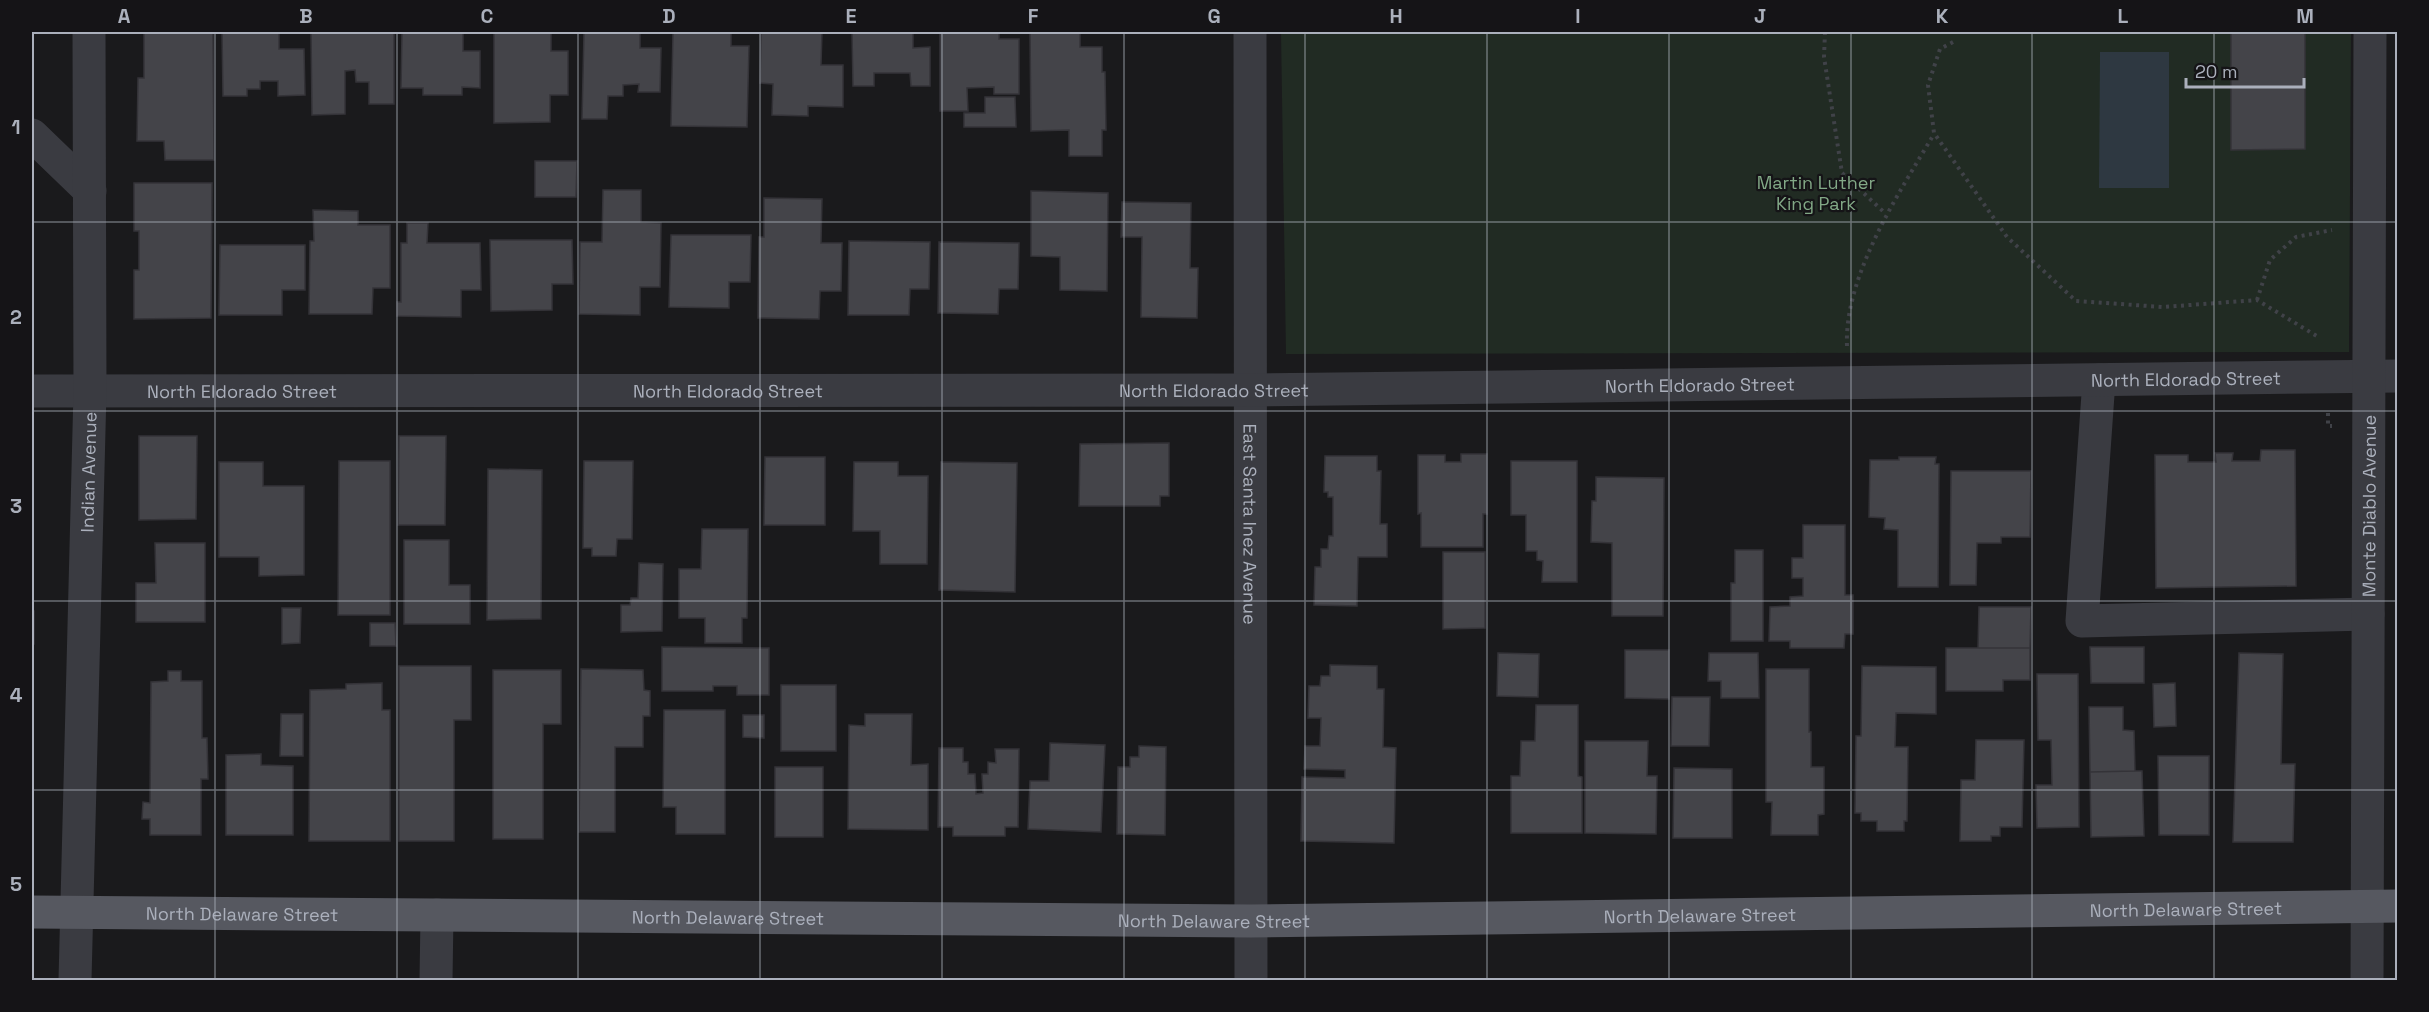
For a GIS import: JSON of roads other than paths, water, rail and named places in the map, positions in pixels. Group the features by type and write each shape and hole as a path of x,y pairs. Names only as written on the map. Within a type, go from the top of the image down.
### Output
{"main road":[{"name":"North Delaware Street","path":"32,912 1251,921 2382,905"}],"street":[{"name":"Indian Avenue","path":"75,981 90,391 89,32"},
{"name":"East Santa Inez Avenue","path":"1250,32 1251,981"},
{"name":"Monte Diablo Avenue","path":"2367,981 2382,905 2368,614 2383,376 2369,230 2370,32"},
{"path":"32,135 90,191"},
{"name":"North Eldorado Street","path":"32,391 1251,390 2383,376"},
{"path":"2099,380 2082,621 2368,614"},
{"path":"436,981 437,915"}],"park label":[{"name":"Martin Luther King Park","path":"1816,192"}]}
